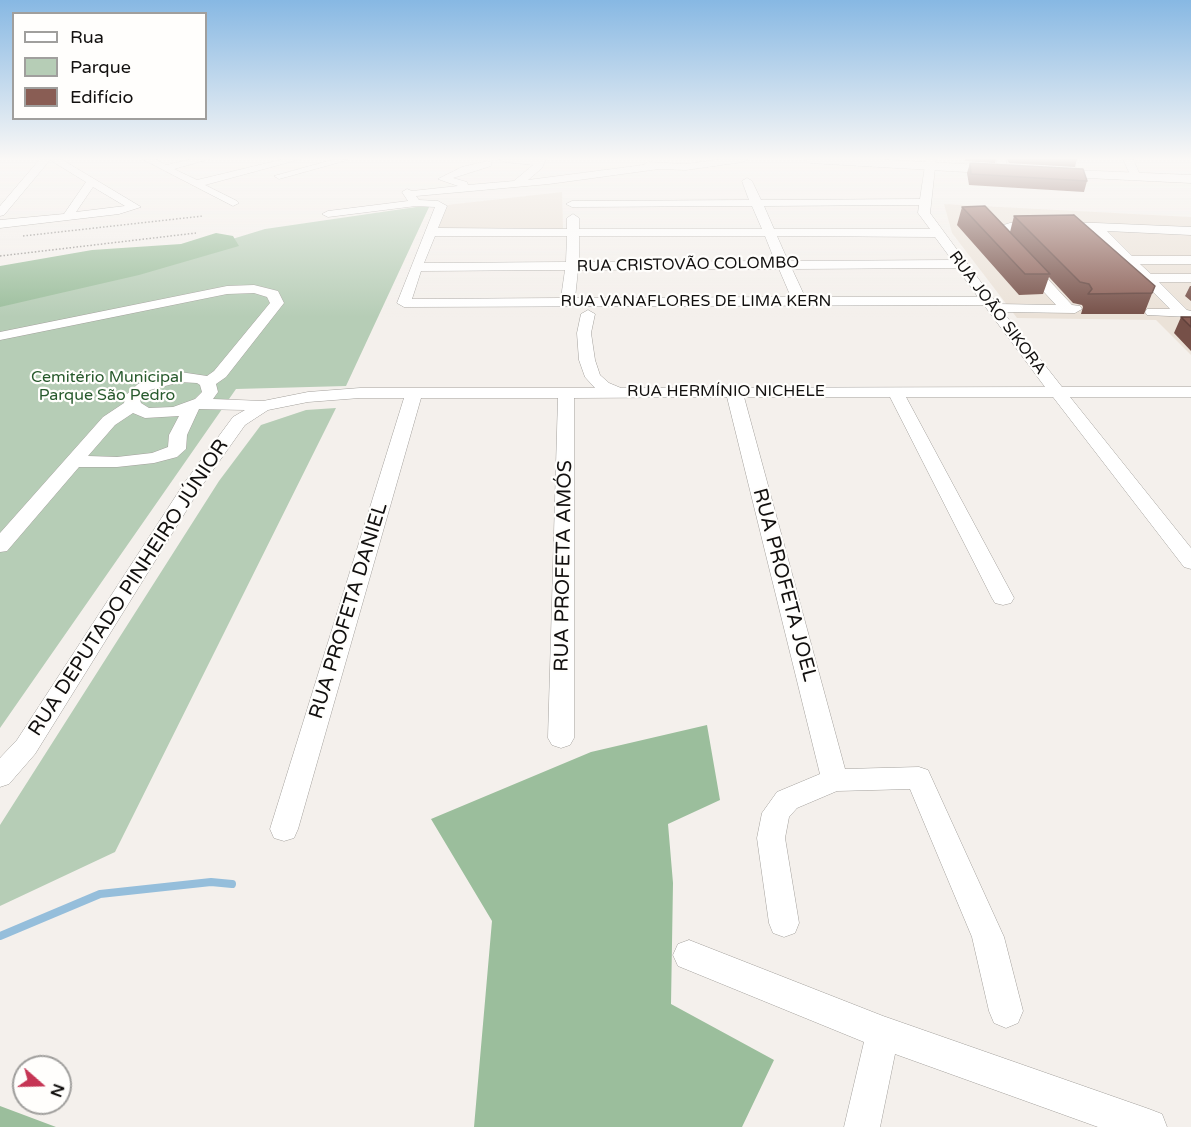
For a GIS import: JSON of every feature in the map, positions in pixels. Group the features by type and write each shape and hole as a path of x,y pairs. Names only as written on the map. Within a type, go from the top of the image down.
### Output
{"street":[{"path":"67,217 71,212"},
{"path":"0,224 117,212"},
{"path":"328,214 346,212"},
{"path":"416,267 439,212"},
{"path":"568,301 574,232 573,212"},
{"path":"760,212 800,303"},
{"name":"RUA JOÃO SIKORA","path":"924,212 1057,392 1191,562"},
{"path":"1096,227 1191,231"},
{"path":"1096,227 1188,317"},
{"name":"RUA VANAFLORES DE LIMA KERN","path":"416,267 404,303 568,301 991,304 1071,309 1000,237 998,231 1010,228 1096,227"},
{"path":"430,232 938,233"},
{"path":"1129,260 1191,260"},
{"name":"RUA CRISTOVÃO COLOMBO","path":"416,267 961,264"},
{"path":"1147,278 1191,278"},
{"path":"0,336 226,290 254,289 273,294 277,303 220,374 208,383"},
{"path":"1160,313 1188,317"},
{"path":"588,314 584,333 587,360 593,377 603,386 620,393"},
{"path":"208,383 192,377 161,380 136,393 132,399 133,405 145,413 155,414 263,406"},
{"path":"73,461 117,462 154,458 171,453 177,448 178,435 192,412 210,392 208,383"},
{"name":"RUA PROFETA JOEL","path":"734,391 835,780"},
{"path":"895,392 1003,598"},
{"name":"RUA HERMÍNIO NICHELE","path":"263,406 308,397 360,393 1191,392"},
{"name":"RUA PROFETA DANIEL","path":"284,829 414,393"},
{"name":"RUA PROFETA AMÓS","path":"561,738 566,393"},
{"path":"0,546 109,421 133,405"},
{"name":"RUA DEPUTADO PINHEIRO JÚNIOR","path":"0,776 26,747 192,486 239,421 263,406"},
{"path":"784,923 771,838 776,813 787,800 835,780 919,778 988,937 1006,1011"},
{"path":"689,955 883,1033 1149,1127"},
{"path":"862,1127 883,1033"}],"path":[{"path":"22,236 203,216"},
{"path":"0,256 196,233"}],"shaded area":[{"path":"445,212 563,212 563,229 438,229"},
{"path":"946,212 1088,212 1191,217 1191,355 1156,320 1017,318 952,233"}],"green space":[{"name":"Cemitério Municipal Parque São Pedro","path":"385,212 427,212 346,386 236,389 0,728 0,302 118,274 265,229"},
{"path":"216,233 233,236 239,246 139,275 0,307 0,266 92,250 181,244"},
{"path":"336,408 115,852 0,906 0,825 219,481 261,425 306,410"},
{"path":"707,725 720,800 668,824 673,883 671,1004 774,1060 742,1127 474,1127 492,921 431,819 591,752"},
{"path":"0,1106 12,1110 12,1115 24,1115 56,1127 0,1127"}],"building":[{"path":"966,212 990,212 1050,274 1025,274"},
{"path":"1074,215 1155,286 1152,293 1088,294 1092,289 1089,284 1080,282 1014,216"},
{"path":"1181,317 1191,317 1191,327"}],"waterway":[{"path":"0,936 100,894 211,882 232,884"}]}
